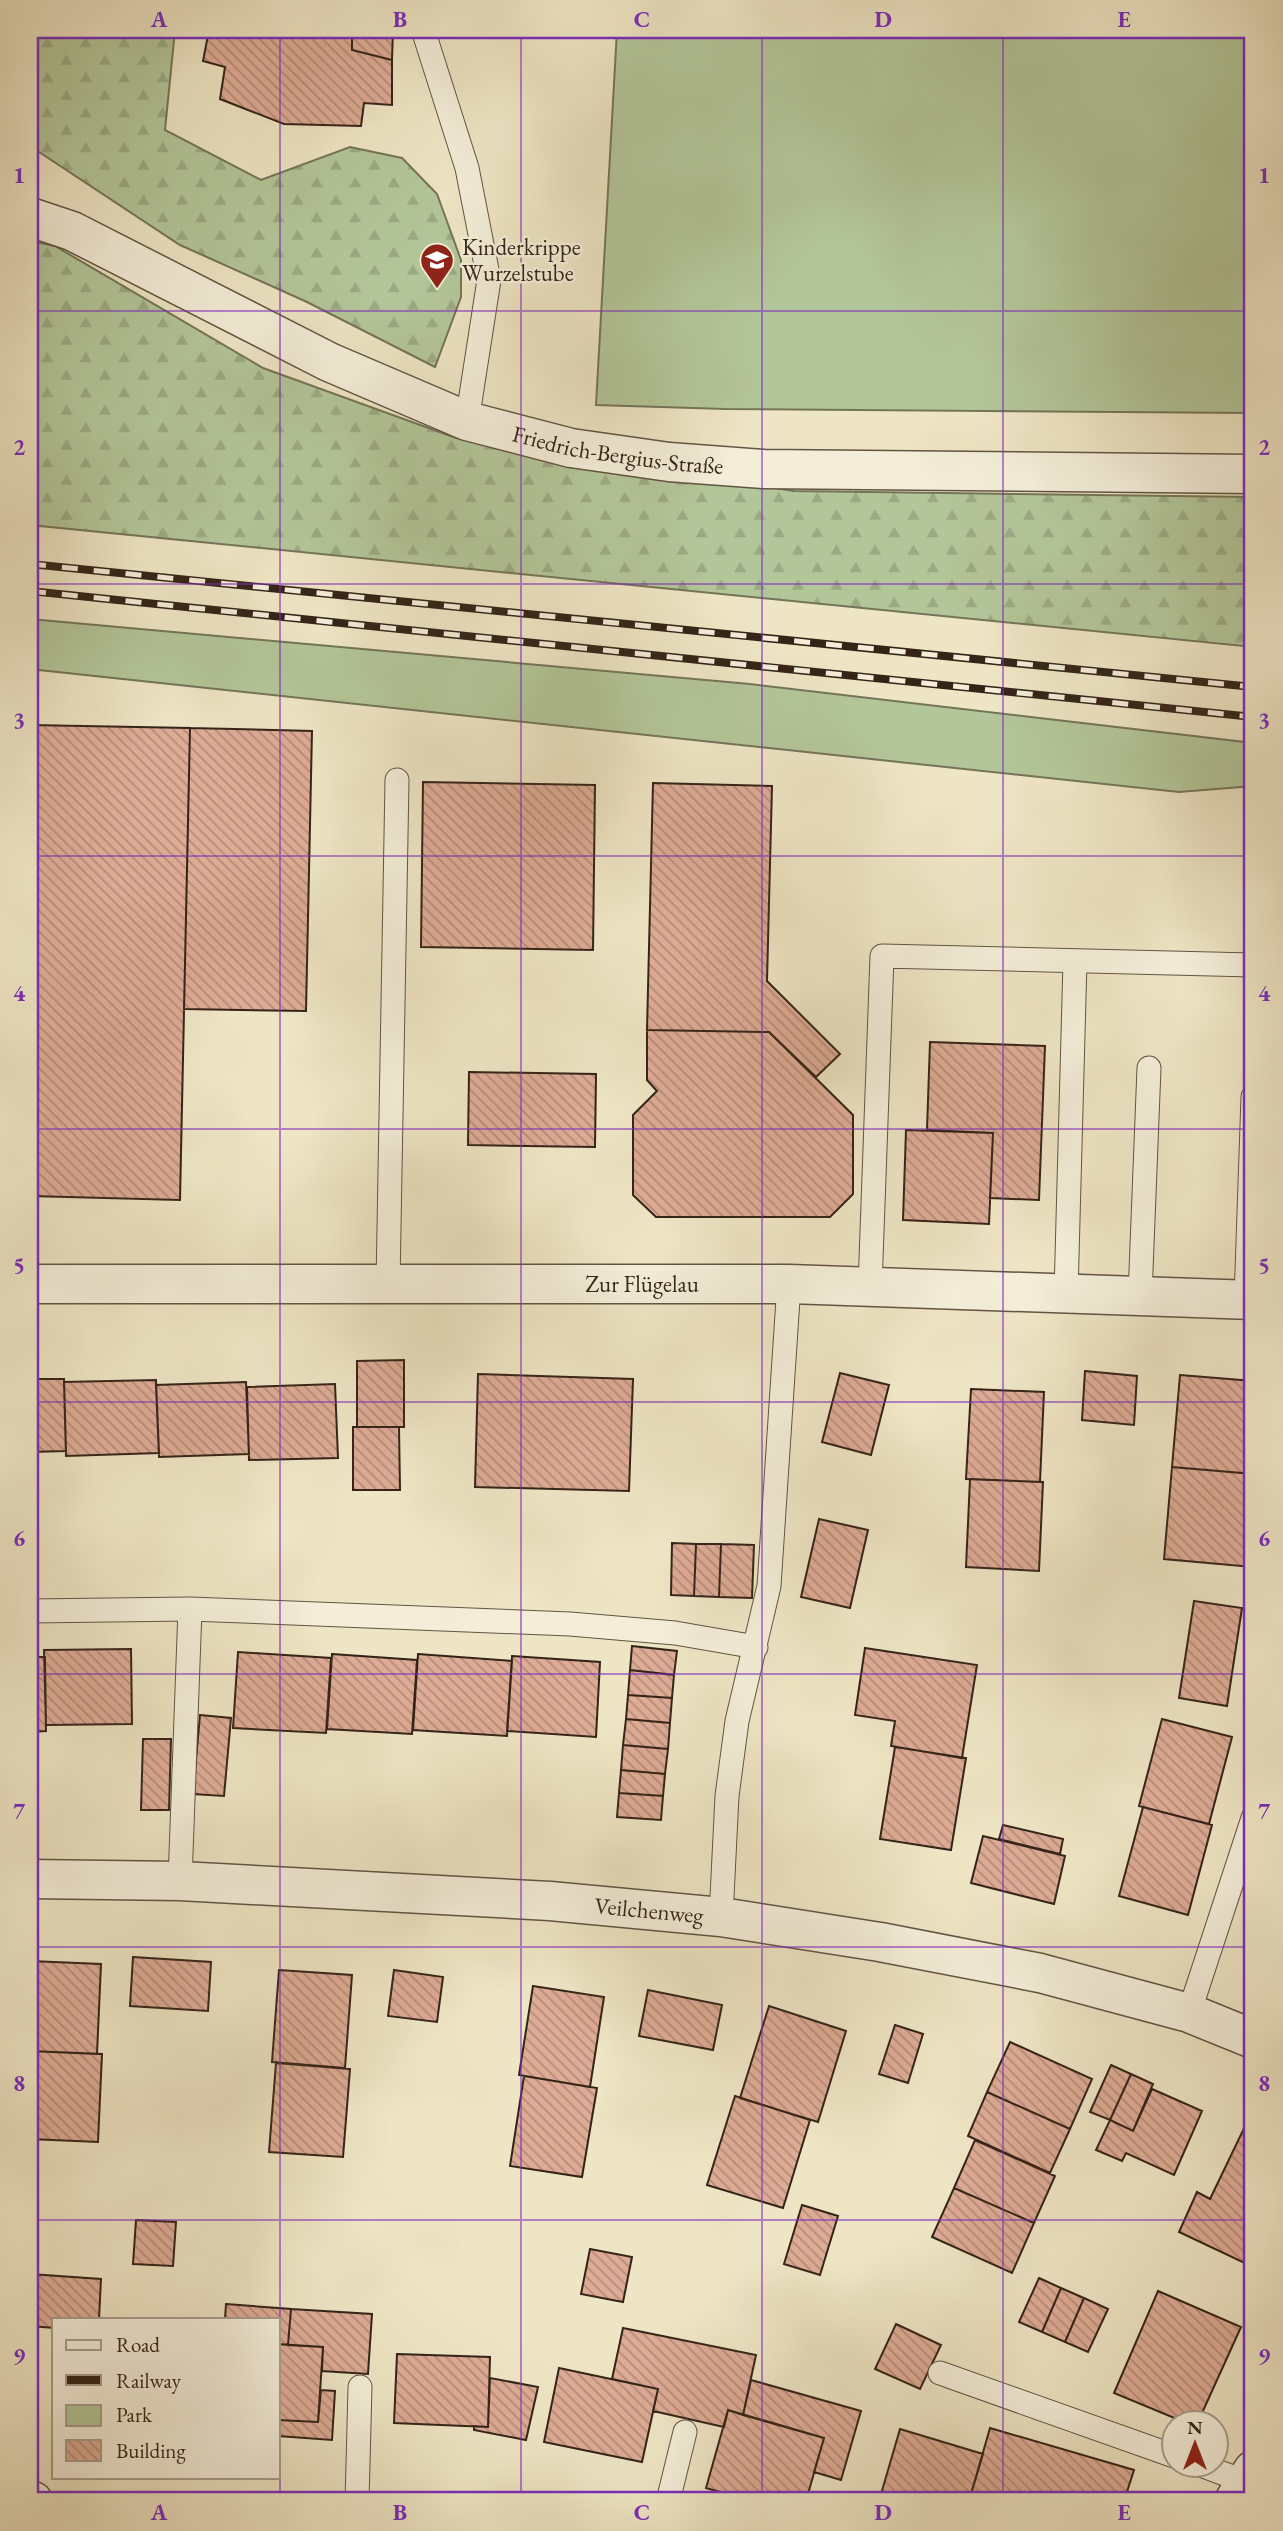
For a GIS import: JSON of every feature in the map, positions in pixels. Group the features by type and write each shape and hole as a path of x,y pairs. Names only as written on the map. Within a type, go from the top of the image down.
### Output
{"street":[{"name":"Friedrich-Bergius-Straße","path":"30,217 72,231 329,362 467,421 572,448 669,462 764,469 1253,474"},
{"name":"Zur Flügelau","path":"30,1284 789,1284 1250,1300"},
{"name":"Veilchenweg","path":"30,1879 180,1881 550,1901 721,1917 880,1942 1040,1973 1189,2013 1253,2039"}],"lane":[{"path":"425,36 467,168 489,280 467,421"},
{"path":"388,1284 397,780"},
{"path":"870,1287 882,956 1253,965"},
{"path":"1066,1294 1075,961"},
{"path":"1140,1296 1149,1068"},
{"path":"1250,1300 1253,1097"},
{"path":"721,1917 727,1796 737,1721 769,1586 789,1284"},
{"path":"30,1611 190,1609 570,1624 675,1633 756,1647"},
{"path":"180,1881 190,1609"},
{"path":"1189,2013 1253,1818"},
{"path":"940,2373 1160,2451"},
{"path":"357,2501 360,2387"},
{"path":"668,2501 684,2432"}],"green space":[{"path":"30,30 175,30 165,130 261,180 350,147 402,158 437,194 461,260 461,297 435,367 307,302 180,245 33,148 30,129"},
{"path":"617,30 1253,30 1253,413 726,409 596,405"},
{"path":"30,241 55,246 263,368 456,438 794,491 1253,497 1253,647 30,525"},
{"path":"30,619 750,684 1253,743 1253,786 1179,792 30,669"}],"building":[{"path":"209,30 368,30 352,34 352,50 392,60 392,105 364,103 361,126 284,124 220,99 225,67 203,61"},
{"path":"368,30 393,30 392,60 352,50 352,34"},
{"path":"30,725 190,728 180,1200 30,1196"},
{"path":"190,728 312,731 306,1011 184,1009"},
{"path":"423,782 595,785 593,950 421,947"},
{"path":"653,783 772,786 767,981 840,1054 816,1077 769,1032 647,1030"},
{"path":"647,1030 769,1032 853,1115 853,1194 830,1217 656,1217 633,1195 633,1115 657,1091 647,1080"},
{"path":"930,1042 1045,1046 1039,1200 990,1198 993,1133 927,1130"},
{"path":"469,1072 596,1074 595,1147 468,1145"},
{"path":"906,1130 993,1133 989,1224 903,1220"},
{"path":"404,1360 404,1427 357,1427 357,1361"},
{"path":"1085,1371 1137,1376 1134,1425 1082,1420"},
{"path":"840,1373 889,1385 871,1455 822,1442"},
{"path":"478,1374 633,1379 629,1491 475,1487"},
{"path":"1180,1375 1253,1381 1253,1474 1172,1467"},
{"path":"30,1379 64,1379 66,1451 30,1452"},
{"path":"156,1380 159,1453 66,1456 64,1382"},
{"path":"246,1382 249,1454 159,1457 156,1385"},
{"path":"335,1384 338,1458 249,1460 247,1387"},
{"path":"971,1389 1044,1392 1040,1482 966,1479"},
{"path":"353,1427 399,1427 400,1490 353,1490"},
{"path":"1172,1467 1253,1474 1252,1567 1164,1559"},
{"path":"970,1479 1043,1482 1039,1571 966,1567"},
{"path":"819,1519 868,1530 850,1608 801,1597"},
{"path":"672,1543 696,1544 694,1596 671,1595"},
{"path":"696,1544 721,1544 719,1597 694,1596"},
{"path":"721,1544 754,1545 752,1598 719,1597"},
{"path":"1194,1601 1242,1608 1227,1706 1179,1698"},
{"path":"632,1646 677,1651 674,1675 630,1670"},
{"path":"865,1648 977,1665 962,1758 891,1746 895,1721 855,1715"},
{"path":"131,1649 132,1724 46,1725 44,1650"},
{"path":"238,1652 331,1658 326,1733 233,1728"},
{"path":"332,1654 417,1660 412,1734 327,1729"},
{"path":"418,1654 512,1661 507,1736 413,1730"},
{"path":"512,1656 600,1662 596,1737 507,1731"},
{"path":"30,1657 45,1657 46,1731 30,1732"},
{"path":"630,1670 674,1675 672,1698 628,1695"},
{"path":"628,1695 672,1698 670,1723 626,1719"},
{"path":"200,1715 231,1718 224,1796 193,1794"},
{"path":"626,1719 670,1723 668,1749 623,1745"},
{"path":"1162,1719 1232,1737 1209,1824 1139,1806"},
{"path":"143,1739 171,1739 169,1810 141,1810"},
{"path":"623,1745 668,1749 665,1774 621,1770"},
{"path":"895,1747 966,1758 951,1850 880,1839"},
{"path":"621,1770 665,1774 663,1796 619,1793"},
{"path":"619,1793 663,1796 661,1820 617,1817"},
{"path":"1143,1807 1212,1825 1188,1915 1119,1896"},
{"path":"1003,1825 1063,1839 1060,1854 999,1839"},
{"path":"983,1836 1065,1856 1054,1904 971,1883"},
{"path":"133,1957 211,1962 208,2011 130,2006"},
{"path":"30,1961 101,1964 97,2054 30,2051"},
{"path":"279,1970 352,1975 345,2068 272,2062"},
{"path":"394,1970 443,1977 437,2022 388,2016"},
{"path":"533,1986 604,1997 590,2087 519,2075"},
{"path":"648,1990 722,2005 713,2050 639,2036"},
{"path":"769,2006 846,2031 818,2122 740,2098"},
{"path":"895,2025 923,2034 908,2083 879,2074"},
{"path":"1010,2042 1092,2079 1070,2129 987,2092"},
{"path":"30,2051 102,2054 98,2142 30,2139"},
{"path":"276,2063 350,2069 343,2157 269,2152"},
{"path":"1111,2065 1131,2074 1110,2120 1090,2112"},
{"path":"1131,2074 1153,2084 1133,2131 1110,2120"},
{"path":"524,2076 597,2088 582,2177 510,2166"},
{"path":"1152,2089 1202,2111 1174,2175 1126,2153 1122,2161 1096,2150 1110,2120 1133,2131"},
{"path":"987,2092 1070,2129 1050,2173 968,2136"},
{"path":"735,2096 810,2120 783,2208 707,2185"},
{"path":"1247,2122 1253,2125 1253,2267 1179,2232 1197,2192 1210,2199"},
{"path":"975,2140 1055,2176 1034,2223 954,2188"},
{"path":"954,2188 1034,2223 1012,2273 932,2237"},
{"path":"802,2205 838,2216 820,2275 784,2264"},
{"path":"136,2220 176,2222 173,2266 133,2264"},
{"path":"590,2249 632,2257 623,2302 581,2294"},
{"path":"30,2274 101,2279 99,2318 52,2318 52,2328 30,2326"},
{"path":"1039,2278 1061,2288 1042,2332 1019,2322"},
{"path":"1061,2288 1084,2298 1065,2342 1042,2332"},
{"path":"1158,2291 1241,2327 1204,2408 1160,2408 1160,2412 1114,2393"},
{"path":"1084,2298 1108,2309 1088,2352 1065,2342"},
{"path":"226,2304 291,2309 288,2345 280,2344 280,2318 225,2318"},
{"path":"291,2309 372,2314 368,2374 322,2371 323,2347 288,2345"},
{"path":"896,2324 941,2345 920,2389 875,2369"},
{"path":"623,2328 756,2355 743,2415 728,2410 724,2427 653,2411 658,2389 612,2379"},
{"path":"280,2344 323,2347 318,2422 280,2420"},
{"path":"397,2354 490,2357 488,2427 394,2423"},
{"path":"559,2368 658,2389 642,2462 544,2442"},
{"path":"490,2378 538,2387 526,2440 474,2430 474,2426 488,2427"},
{"path":"751,2380 861,2411 841,2480 814,2472 824,2438 743,2415"},
{"path":"321,2390 335,2391 332,2440 280,2436 280,2420 318,2422"},
{"path":"728,2410 824,2438 806,2501 752,2501 706,2488"},
{"path":"990,2428 1134,2470 1124,2501 969,2501"},
{"path":"900,2429 983,2454 969,2501 879,2501"}],"railway":[{"path":"30,564 1253,687"},
{"path":"30,591 1253,717"}],"place":[{"name":"Kinderkrippe Wurzelstube","path":"437,290"}]}
